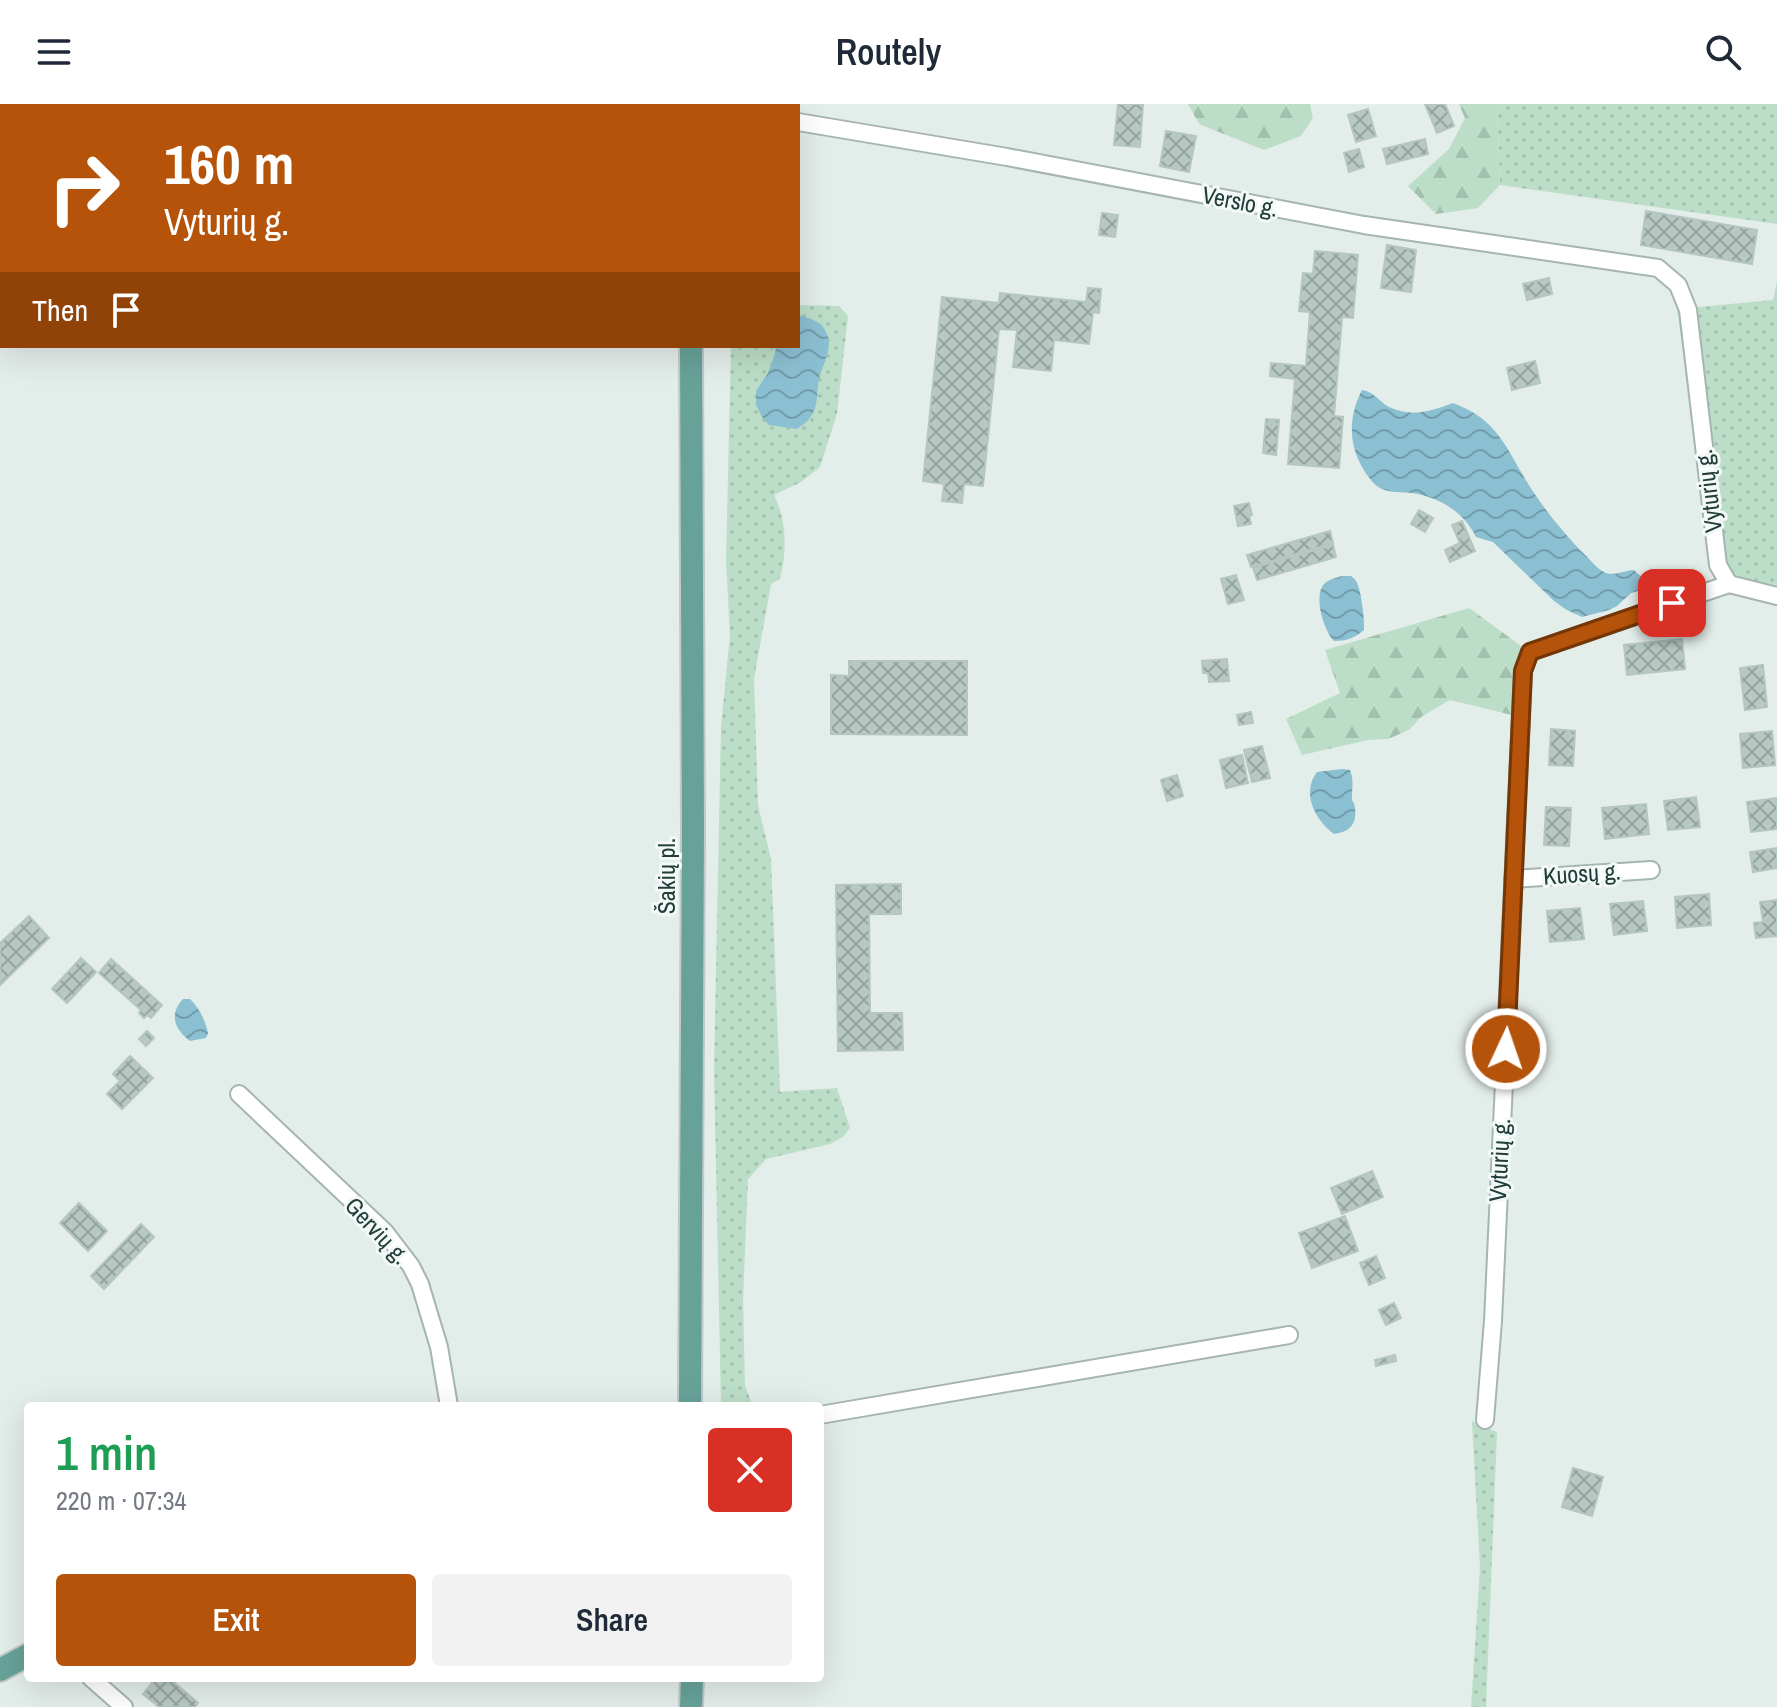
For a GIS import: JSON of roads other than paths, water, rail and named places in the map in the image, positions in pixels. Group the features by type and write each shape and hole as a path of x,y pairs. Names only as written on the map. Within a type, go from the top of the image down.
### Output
{"main road":[{"name":"Šakių pl.","path":"690,1402 693,831 691,348"},
{"path":"0,1670 24,1657"},
{"path":"691,1707 692,1682"}],"street":[{"name":"Verslo g.","path":"800,122 1007,157 1364,225 1658,268 1678,285"},
{"name":"Vyturių g.","path":"1485,1420 1493,1321 1523,671 1530,652 1729,584 1718,565 1688,310 1678,285"},
{"path":"1729,584 1777,596"},
{"name":"Kuosų g.","path":"1513,879 1651,870"},
{"name":"Gervių g.","path":"239,1094 385,1232 411,1266 420,1284 439,1347 448,1402"},
{"path":"824,1414 1289,1335"},
{"path":"96,1682 124,1707"}],"water":[{"path":"800,316 820,324 828,336 814,411 797,429 769,425 756,405 756,391 768,373 776,348 800,348"},
{"path":"1362,390 1397,410 1421,412 1453,403 1483,419 1502,440 1551,516 1595,565 1615,574 1634,570 1649,584 1609,610 1582,617 1553,600 1493,542 1476,537 1465,520 1450,507 1422,495 1379,488 1359,462 1353,442 1352,421"},
{"path":"1342,576 1351,576 1356,580 1364,630 1350,638 1334,641 1324,622 1320,597 1324,584"},
{"path":"1350,770 1355,819 1348,829 1334,834 1316,814 1310,789 1317,772"},
{"path":"183,999 190,999 204,1019 208,1033 206,1038 190,1041 177,1026 176,1010"}]}
